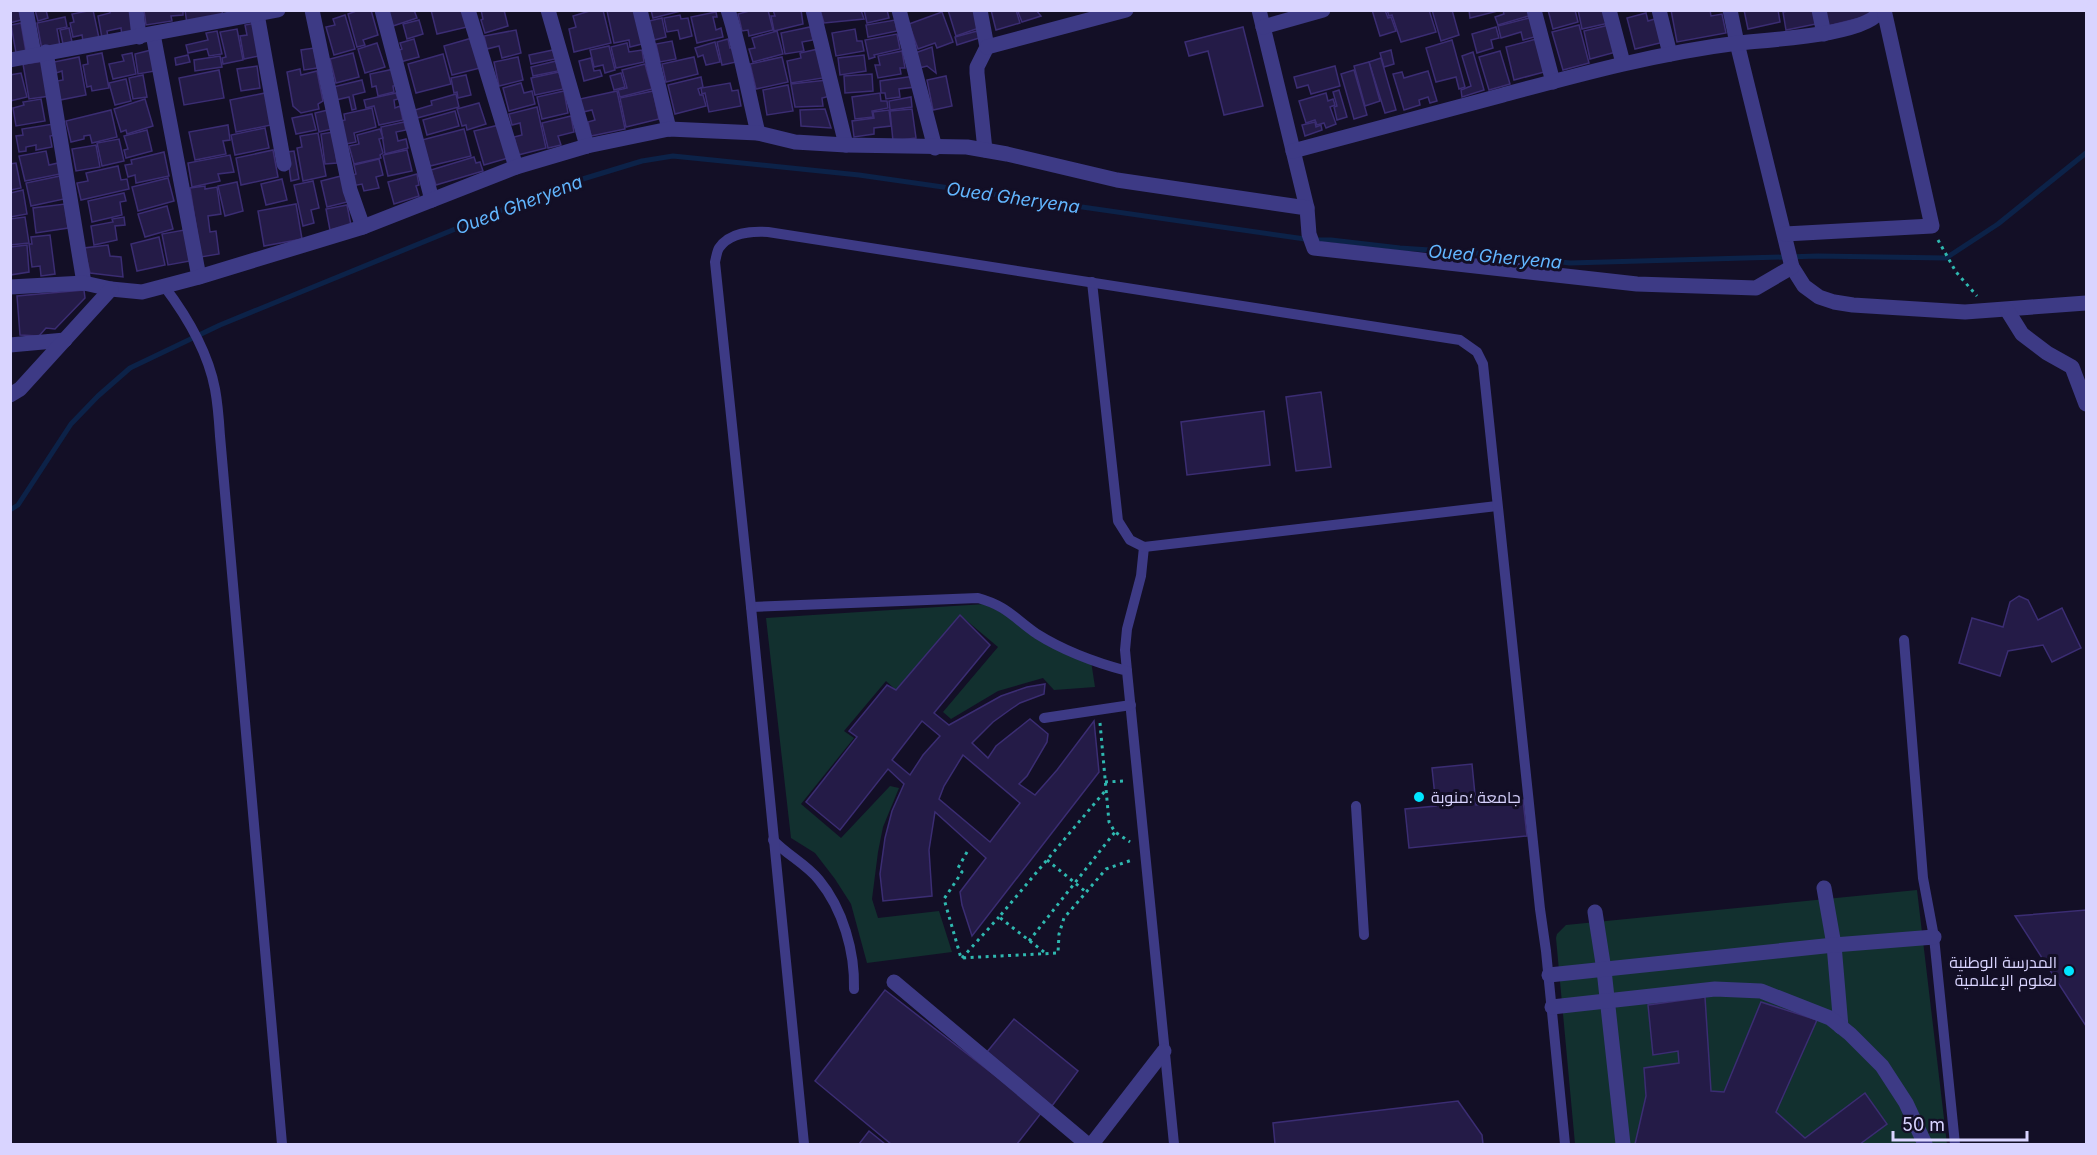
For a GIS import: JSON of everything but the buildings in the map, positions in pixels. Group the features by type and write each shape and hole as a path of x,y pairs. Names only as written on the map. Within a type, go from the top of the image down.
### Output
{"street":[{"path":"26,10 40,53 84,283"},
{"path":"136,10 146,36 200,277"},
{"path":"10,60 278,10"},
{"path":"312,10 350,190 363,227"},
{"path":"382,10 432,200"},
{"path":"468,10 516,167"},
{"path":"548,10 587,146"},
{"path":"640,10 669,129"},
{"path":"728,10 741,53 758,133"},
{"path":"813,10 846,145"},
{"path":"899,10 935,147"},
{"path":"980,10 987,47 977,67 977,73 986,150"},
{"path":"987,47 1126,10"},
{"path":"1259,10 1307,208 1312,241 1637,284 1756,288 1792,267"},
{"path":"1263,27 1323,10"},
{"path":"1534,10 1553,82"},
{"path":"1609,10 1623,63"},
{"path":"1659,10 1670,54"},
{"path":"1730,10 1792,267 1804,286 1819,297 1834,302 1924,311 1990,311 2086,303"},
{"path":"1820,10 1824,34"},
{"path":"1293,151 1623,63 1737,43 1824,34 1864,25 1882,10"},
{"path":"1785,234 1932,226 1882,10"},
{"path":"257,14 284,164"},
{"path":"10,287 84,283 142,292 200,277 363,227 516,167 587,146 669,129 758,133 780,140 846,145 967,147 1117,180 1307,208"},
{"path":"10,395 20,389 111,289"},
{"path":"2007,310 2022,334 2047,353 2072,367 2086,404"},
{"path":"10,345 65,340"},
{"path":"1824,888 1834,945 1841,1027"},
{"path":"1594,912 1604,970 1623,1144"},
{"path":"1549,975 1834,945 1934,937"},
{"path":"894,982 1087,1144"},
{"path":"1552,1007 1715,988 1761,991 1830,1018 1850,1034 1882,1066 1906,1103 1925,1144"},
{"path":"1092,1144 1164,1051"}],"lane":[{"path":"804,1144 715,262 719,248 732,237 749,231 768,231 1460,340 1477,352 1483,364 1565,1144"},
{"path":"1092,282 1118,521 1130,540 1144,547 1497,506"},
{"path":"164,286 184,313 208,363 215,389 282,1144"},
{"path":"1144,547 1141,576 1127,629 1125,650 1174,1144"},
{"path":"751,607 978,598 1006,609 1038,634 1059,645 1095,662 1127,671"},
{"path":"1904,640 1923,878 1934,937 1955,1144"},
{"path":"1044,718 1131,705"},
{"path":"1356,806 1364,935"},
{"path":"773,839 785,852 800,861 820,880 834,904 846,930 855,976 854,989"}],"path":[{"path":"1934,233 1956,272 1990,311"},
{"path":"1099,709 1109,822 1115,832 1133,843"},
{"path":"961,958 999,917 1106,790"},
{"path":"1029,941 1115,832"},
{"path":"961,958 1058,953 1059,934 1064,918 1106,869 1134,859 1134,851"},
{"path":"961,958 944,899 962,872 958,868 967,852"},
{"path":"1047,860 1086,892"},
{"path":"999,917 1045,953"}],"green space":[{"path":"985,604 1091,661 1095,687 1054,690 1043,678 998,691 951,719 943,712 998,647 960,615 896,690 886,681 844,731 854,738 801,804 841,838 890,786 899,788 883,827 878,852 872,899 878,918 939,911 952,952 867,963 851,904 815,853 791,838 766,618"},
{"path":"1917,890 1947,1144 1860,1144 1887,1124 1865,1093 1805,1138 1776,1112 1816,1021 1724,1092 1711,1091 1704,998 1648,1005 1653,1054 1678,1051 1679,1063 1644,1068 1646,1096 1635,1144 1575,1144 1556,938 1566,925"}],"waterway":[{"name":"Oued Gheryena","path":"10,510 18,505 71,424 130,368 220,325 563,185 642,161 673,156 859,175 1312,240 1490,254 1570,263 1818,256 1946,258 1998,224 2086,153"}],"place":[{"name":"جامعة ؛منوبة","path":"1419,797"},
{"name":"المدرسة الوطنية لعلوم الإعلامية","path":"2069,971"}]}
